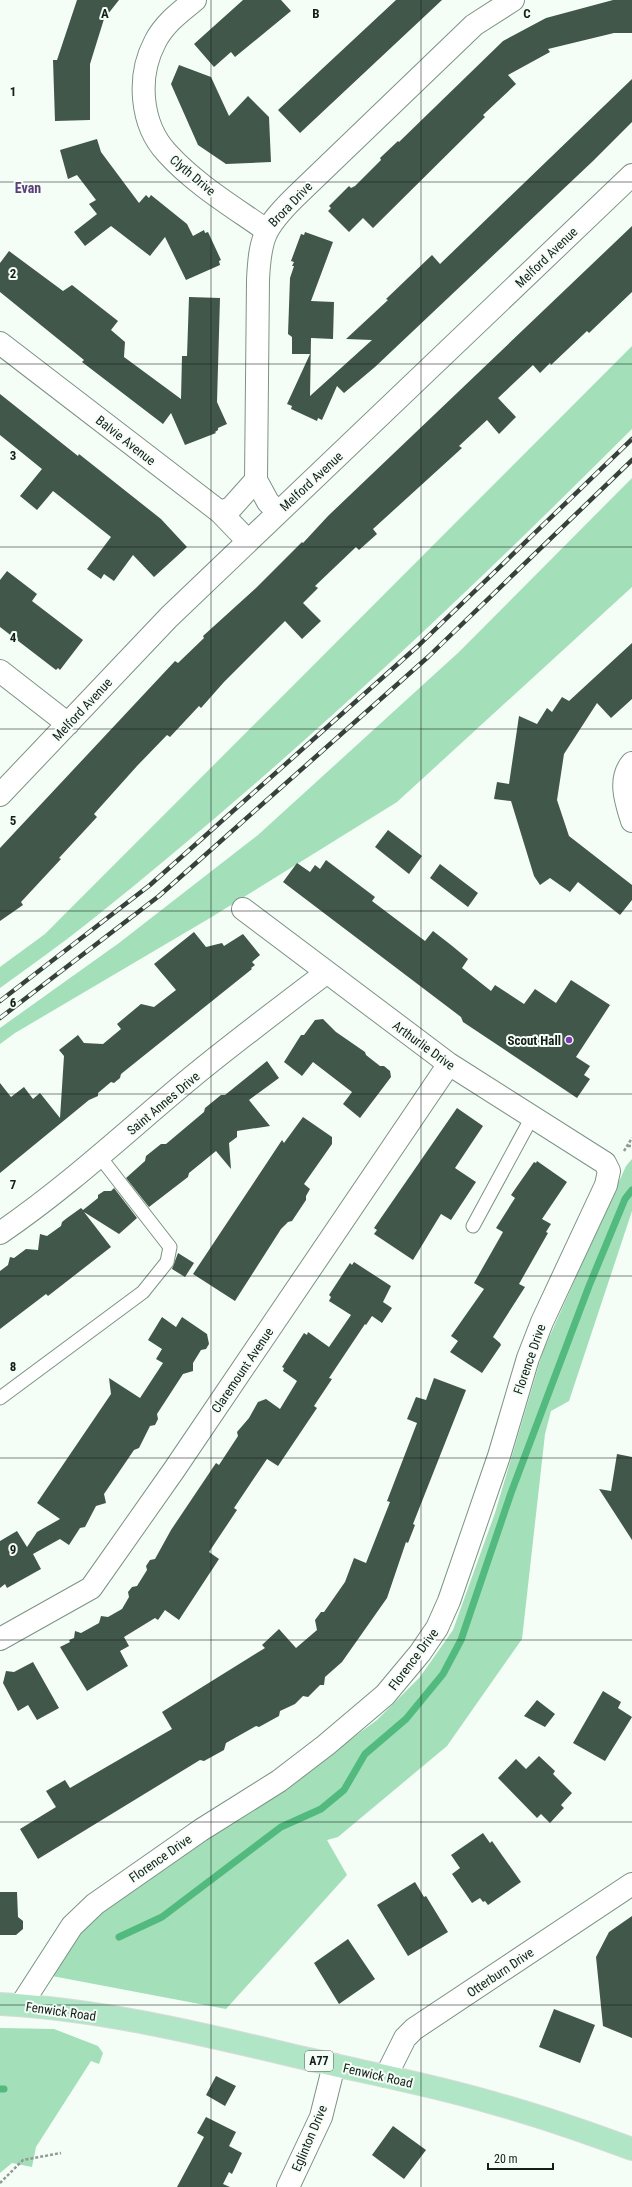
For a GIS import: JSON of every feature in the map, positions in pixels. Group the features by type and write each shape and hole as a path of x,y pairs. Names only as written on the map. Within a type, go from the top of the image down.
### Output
{"main road":[{"name":"Fenwick Road","path":"11,2004 137,2022 386,2076 492,2102 578,2129 632,2149"}],"street":[{"name":"Clyth Drive","path":"195,0 171,20 155,41 146,62 144,106 152,130 166,152 183,169 206,188 266,230"},
{"name":"Brora Drive","path":"278,512 268,502 256,480 259,251 266,230 276,215 474,25 512,0"},
{"name":"Melford Avenue","path":"0,795 169,617 632,175"},
{"name":"Balvie Avenue","path":"0,343 220,512 248,541"},
{"path":"220,512 231,508 256,480"},
{"path":"0,671 68,724"},
{"path":"632,763 628,768 624,793 632,821"},
{"name":"Arthurlie Drive","path":"243,909 326,973 449,1064 605,1163 610,1171"},
{"name":"Saint Annes Drive","path":"0,1233 33,1211 100,1157 192,1077 326,973"},
{"name":"Claremount Avenue","path":"0,1639 91,1588 174,1470 449,1064"},
{"name":"Florence Drive","path":"11,2004 72,1926 95,1904 201,1830 279,1781 326,1745 385,1695 424,1647 437,1628 450,1601 477,1524 533,1344 606,1185 610,1171"},
{"name":"Otterburn Drive","path":"386,2076 405,2038 414,2029 632,1884"},
{"name":"Eglinton Drive","path":"288,2187 321,2117 334,2065"}],"lane":[{"path":"473,1226 532,1117"},
{"path":"0,1398 143,1292 167,1262 170,1247 100,1157"}],"path":[{"path":"632,1138 628,1146 632,1146"},
{"path":"0,2183 23,2160 61,2153"}],"green space":[{"path":"632,346 632,429 435,621 299,745 160,864 78,931 0,988 0,967 45,934"},
{"path":"632,478 632,587 397,802 210,918 15,1033 0,1044 0,1028 119,943 258,835 459,652"},
{"path":"632,1159 632,1211 569,1401 551,1411 545,1434 522,1639 447,1746 338,1837 327,1840 347,1875 226,2009 52,1976 78,1930 109,1901 287,1786 377,1720 420,1677 453,1630 495,1513 543,1351 626,1166"},
{"path":"0,2028 54,2029 98,2046 103,2053 99,2064 91,2061 36,2147 32,2167 12,2163 0,2173"}],"building":[{"path":"77,0 119,0 104,19 90,64 90,120 55,121 53,60 57,60"},
{"path":"243,0 281,0 291,11 235,57 231,52 214,67 194,44"},
{"path":"396,0 442,0 300,133 278,110"},
{"path":"613,0 632,0 632,33 614,33 548,49 550,52 508,75 516,84 483,115 485,117 373,228 363,218 349,232 328,211 331,208 329,206 349,186 351,188 355,186 381,160 380,158 398,141 399,142 503,41 546,18"},
{"path":"179,65 211,77 229,116 248,96 269,117 271,162 226,164 198,145 171,84"},
{"path":"632,79 632,122 593,161 375,367 344,393 337,386 322,420 318,418 317,421 291,409 292,406 287,404 310,354 292,354 292,337 288,334 290,278 294,266 292,266 294,262 291,261 301,234 304,235 305,232 333,242 311,301 334,302 333,339 311,338 310,396 372,340 346,339 388,300 386,299 432,255 440,264"},
{"path":"97,139 101,152 139,203 146,195 149,198 151,195 187,224 193,236 204,230 205,233 208,232 221,260 219,261 220,265 186,280 165,237 150,256 111,226 85,246 74,232 97,214 89,204 96,200 77,175 68,179 60,150"},
{"path":"632,226 632,292 589,333 587,331 551,365 550,363 540,373 533,365 498,398 516,417 499,434 487,420 459,446 462,448 373,529 377,534 359,550 356,547 315,586 318,588 303,603 321,621 302,639 285,621 224,682 201,708 199,706 170,737 167,735 137,766 94,814 97,817 21,902 23,905 0,921 0,848 175,661 178,663 204,638 203,636 256,588 302,542 303,543 328,516"},
{"path":"9,251 63,291 72,285 118,321 111,330 125,342 124,357 181,399 182,356 187,356 189,297 220,298 217,402 227,424 218,428 215,432 216,433 185,445 171,413 163,424 82,362 84,360 0,292 0,263"},
{"path":"0,394 161,519 187,547 154,577 133,555 114,581 104,574 101,579 87,569 111,537 53,491 37,510 20,496 42,469 0,435"},
{"path":"7,571 37,594 32,601 83,640 60,670 58,668 56,670 0,627 0,580"},
{"path":"632,643 632,699 611,718 597,703 564,754 557,800 569,836 632,885 632,900 620,915 578,882 570,892 550,878 540,885 534,876 511,801 494,799 497,782 509,784 519,716 537,724 547,708 552,712 562,697 569,701"},
{"path":"388,830 422,856 409,874 375,847"},
{"path":"326,860 375,897 372,901 425,941 433,931 451,945 468,959 462,968 491,991 495,985 524,1004 535,989 556,1003 571,980 610,1005 576,1057 590,1066 584,1075 590,1079 577,1098 463,1022 461,1017 283,882 297,863 310,872 315,865 320,869"},
{"path":"440,864 478,893 468,907 430,878"},
{"path":"194,932 206,947 222,943 224,946 243,934 260,955 252,962 255,965 251,968 252,969 121,1074 120,1078 114,1083 111,1082 98,1093 98,1096 89,1100 0,1173 0,1083 11,1097 24,1087 33,1099 40,1093 60,1118 64,1056 59,1050 78,1035 84,1043 103,1044 121,1029 117,1024 141,1004 154,1007 176,990 154,964"},
{"path":"323,1019 336,1032 365,1052 366,1055 380,1066 384,1066 390,1071 391,1077 360,1118 343,1104 352,1092 313,1062 302,1076 284,1062 301,1035 304,1035 315,1020"},
{"path":"267,1061 279,1078 249,1100 270,1126 237,1131 237,1137 229,1143 231,1169 216,1151 189,1173 188,1177 149,1207 126,1178 145,1161 146,1156 161,1144 166,1144 204,1112 205,1108 221,1095 225,1095"},
{"path":"457,1108 483,1126 455,1168 476,1182 451,1220 441,1214 413,1260 374,1234 377,1230 374,1228"},
{"path":"303,1117 332,1137 332,1144 304,1184 310,1189 306,1196 306,1200 292,1221 288,1222 281,1229 235,1301 193,1274 282,1140 284,1143"},
{"path":"537,1161 567,1182 542,1219 551,1224 546,1232 548,1233 519,1284 525,1287 493,1337 501,1345 482,1373 450,1352 458,1341 451,1336 484,1289 474,1283 503,1232 496,1228 515,1198 511,1195 534,1162 536,1163"},
{"path":"114,1188 137,1218 119,1234 84,1212 111,1247 48,1296 46,1294 0,1329 0,1271 8,1265 10,1257 14,1258 26,1249 38,1250 40,1234 47,1236 61,1226 62,1222 67,1218 81,1208 83,1210 98,1198 98,1195 104,1191 111,1191"},
{"path":"178,1253 194,1263 185,1277 172,1269"},
{"path":"354,1262 391,1286 383,1302 392,1308 382,1323 372,1316 366,1325 365,1324 329,1378 332,1379 314,1406 317,1408 278,1466 267,1459 234,1508 237,1510 209,1552 219,1559 179,1620 165,1610 158,1620 155,1618 124,1637 129,1646 120,1651 128,1666 87,1691 60,1647 70,1642 69,1640 74,1638 75,1631 81,1633 99,1623 101,1616 108,1617 122,1609 129,1597 128,1592 132,1587 137,1586 147,1570 146,1566 150,1560 155,1559 171,1530 216,1463 219,1465 238,1436 237,1432 249,1418 258,1402 266,1399 280,1409 297,1381 283,1371 284,1368 282,1367 304,1333 307,1335 308,1332 329,1347 351,1315 329,1301 331,1297 329,1295 350,1263 352,1265"},
{"path":"162,1317 176,1327 182,1317 207,1334 209,1344 206,1349 201,1350 193,1363 193,1371 183,1374 157,1414 158,1419 155,1425 150,1426 139,1448 134,1450 104,1494 106,1503 96,1506 85,1527 80,1528 69,1545 60,1539 33,1554 41,1569 7,1588 5,1584 0,1588 0,1541 17,1531 27,1547 37,1532 60,1519 37,1503 111,1394 109,1378 140,1398 163,1363 156,1359 162,1349 148,1340"},
{"path":"434,1378 466,1390 413,1524 415,1525 408,1543 406,1542 387,1598 342,1662 325,1677 324,1685 320,1685 308,1697 303,1696 295,1704 280,1711 279,1716 259,1727 256,1726 226,1743 224,1750 204,1761 200,1760 38,1859 20,1829 56,1807 46,1791 65,1780 70,1788 172,1729 162,1712 265,1648 262,1645 279,1629 296,1648 317,1630 315,1620 321,1612 324,1612 345,1582 354,1558 366,1563 390,1502 387,1501 417,1423 407,1419 416,1397 426,1400"},
{"path":"617,1454 632,1457 632,1540 599,1489 611,1491"},
{"path":"33,1662 59,1708 37,1720 28,1705 18,1711 3,1683 6,1671 14,1672"},
{"path":"603,1691 621,1702 618,1708 632,1717 605,1761 573,1743"},
{"path":"537,1700 555,1714 545,1727 524,1716"},
{"path":"539,1756 555,1771 553,1774 572,1793 561,1805 564,1808 550,1823 541,1814 537,1818 498,1778 516,1759 526,1769"},
{"path":"483,1833 490,1843 492,1841 521,1882 488,1905 480,1898 472,1903 452,1874 460,1868 451,1855"},
{"path":"415,1882 424,1897 426,1896 448,1932 408,1956 377,1905"},
{"path":"0,1892 17,1892 18,1917 23,1921 23,1929 16,1935 0,1935"},
{"path":"632,1916 632,2038 603,2026 596,1957 609,1932"},
{"path":"348,1939 375,1979 339,2004 314,1963"},
{"path":"554,2009 595,2025 580,2063 539,2047"},
{"path":"216,2076 236,2086 225,2106 206,2095"},
{"path":"206,2117 236,2132 229,2146 242,2153 232,2174 229,2172 223,2184 230,2187 177,2187 204,2137 197,2133"},
{"path":"393,2126 426,2150 404,2179 372,2155"}],"waterway":[{"path":"119,1937 162,1917 281,1827 321,1809 344,1790 365,1754 406,1719 443,1674 461,1640 511,1493 589,1286 625,1199 632,1190"}],"railway":[{"path":"0,1001 150,885 418,646 632,439"},
{"path":"0,1018 159,896 428,657 632,460"}],"place":[{"name":"Scout Hall","path":"569,1040"}],"district":[{"name":"Evan","path":"28,188"}]}
